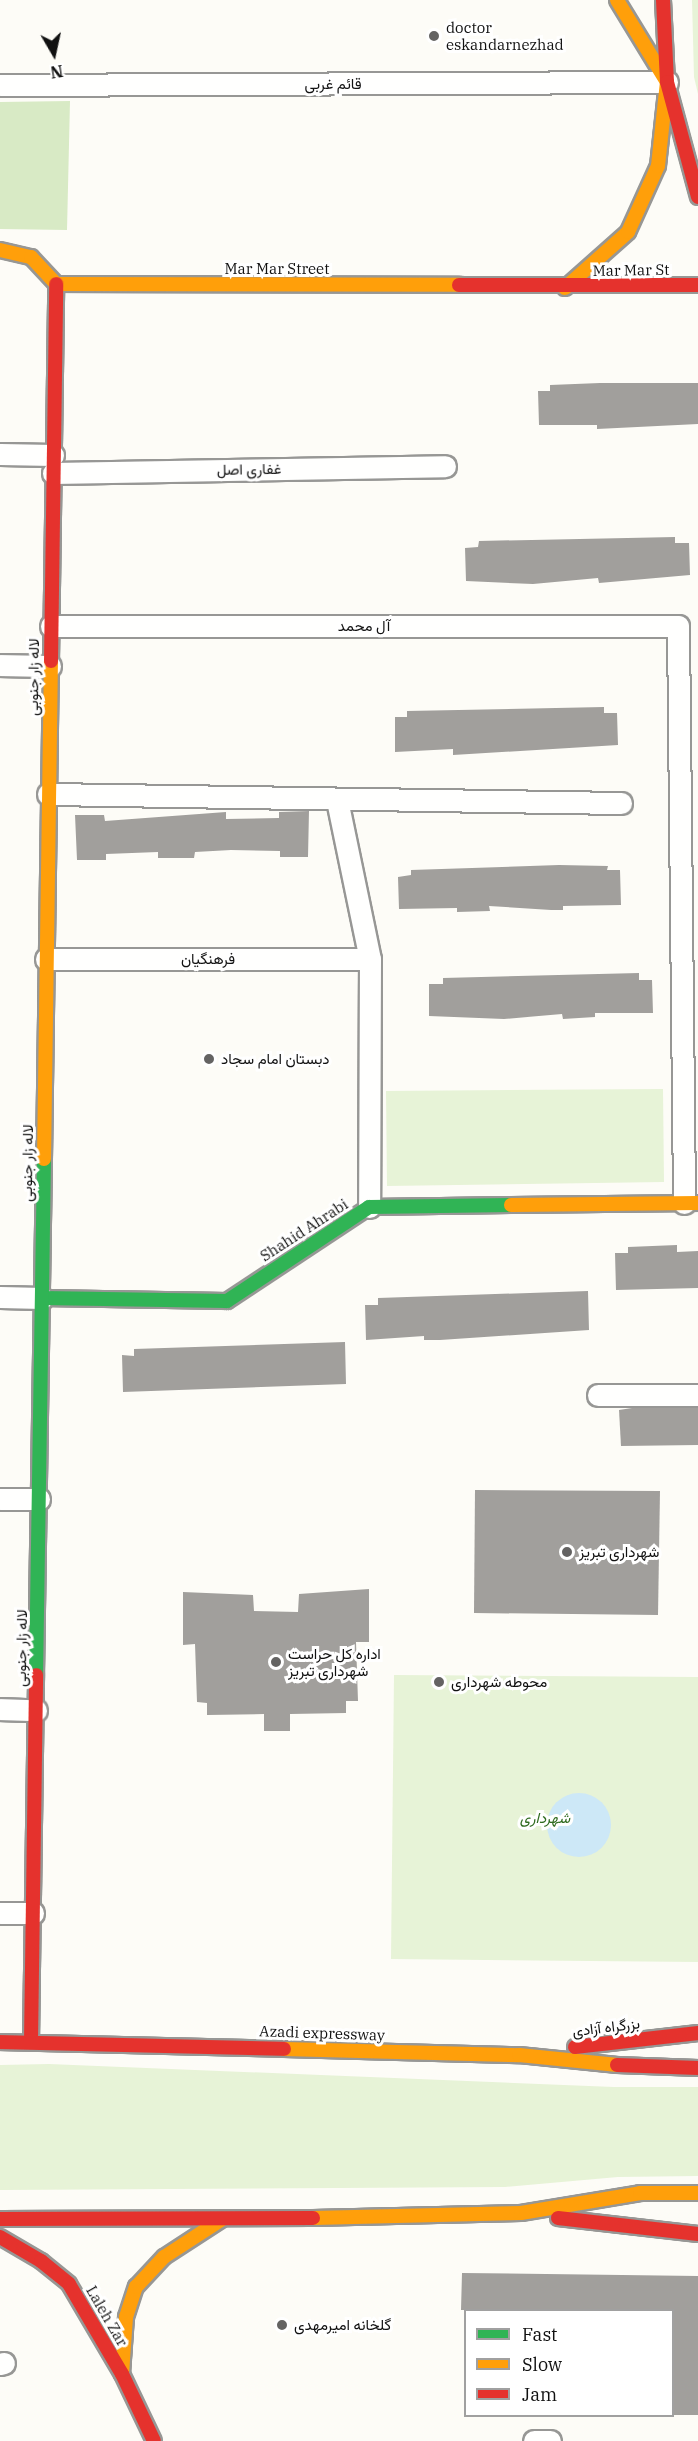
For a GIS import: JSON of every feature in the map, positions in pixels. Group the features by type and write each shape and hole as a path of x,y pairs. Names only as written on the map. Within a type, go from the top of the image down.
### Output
{"main road":[{"path":"618,0 667,82 698,197"},
{"path":"565,288 628,232 657,166 667,82 663,0"},
{"path":"0,250 31,257 56,284"},
{"name":"Mar Mar Street","path":"56,284 565,288"},
{"name":"لاله زار جنوبی","path":"31,2042 56,284"},
{"name":"Mar Mar St","path":"565,288 698,285"},
{"name":"Shahid Ahrabi","path":"42,1298 227,1301 369,1207 691,1203"},
{"name":"بزرگراه آزادی","path":"519,2055 698,2033"},
{"name":"Azadi expressway","path":"0,2042 519,2055 643,2068 698,2068"},
{"path":"521,2213 640,2193 698,2193"},
{"path":"0,2219 221,2220 521,2213 698,2234"},
{"name":"Laleh Zar","path":"122,2374 126,2317 136,2287 164,2257 221,2220"},
{"name":"Laleh Zar","path":"0,2237 41,2261 69,2284 122,2374 154,2441"}],"street":[{"name":"قائم غربی","path":"0,85 667,82"},
{"name":"غفاری اصل","path":"0,454 53,464 445,466"},
{"name":"آل محمد","path":"51,626 678,627 691,1203"},
{"path":"0,665 50,666"},
{"path":"48,794 621,803"},
{"path":"337,800 370,958 369,1207"},
{"name":"فرهنگیان","path":"46,959 370,958"},
{"path":"0,1297 42,1298"},
{"path":"598,1395 698,1395"},
{"path":"0,1499 39,1499"},
{"path":"0,1709 36,1710"},
{"path":"0,1913 33,1913"},
{"path":"534,2441 550,2441"}],"green space":[{"path":"692,0 698,0 698,94 694,77"},
{"path":"70,101 67,230 0,229 0,102"},
{"path":"663,1089 664,1182 387,1186 386,1091"},
{"name":"شهرداری","path":"394,1675 698,1677 698,1962 391,1959"},
{"path":"49,2064 614,2087 698,2087 698,2176 618,2177 505,2187 0,2190 0,2065"}],"water":[{"path":"573,1793 585,1793 602,1802 609,1813 611,1825 609,1837 602,1848 585,1857 573,1857 561,1852 552,1843 547,1831 547,1819 552,1807 561,1798"}],"building":[{"path":"698,383 698,424 597,429 597,425 539,425 538,391 550,391 550,385"},
{"path":"675,537 675,543 689,543 690,575 599,583 598,578 533,584 466,581 465,548 478,547 479,541"},
{"path":"604,707 604,713 617,713 618,745 453,755 453,749 395,752 395,717 407,717 407,711"},
{"path":"309,811 308,857 280,857 280,851 231,850 195,852 194,858 158,858 158,852 106,854 106,860 77,860 75,815 104,815 105,821 226,812 226,819 279,818 279,812"},
{"path":"559,865 608,866 607,870 620,870 621,905 563,906 563,910 489,906 490,911 457,912 457,908 399,909 398,877 411,875 411,870"},
{"path":"639,973 639,980 652,980 653,1013 595,1013 595,1017 563,1019 562,1014 504,1019 429,1016 429,984 443,984 443,978"},
{"path":"677,1245 677,1252 698,1251 698,1288 616,1290 615,1253 628,1253 628,1247"},
{"path":"588,1291 589,1330 440,1340 424,1340 424,1336 366,1340 365,1305 378,1305 378,1298"},
{"path":"345,1342 346,1384 123,1392 122,1355 134,1356 134,1349"},
{"path":"698,1408 698,1445 621,1446 619,1410"},
{"name":"شهرداری تبریز","path":"475,1490 660,1491 658,1615 474,1613"},
{"name":"اداره کل حراست شهرداری تبریز","path":"369,1589 369,1642 356,1642 358,1701 346,1701 346,1713 290,1714 290,1731 264,1731 264,1714 207,1715 207,1703 197,1702 195,1644 183,1645 183,1592 253,1595 254,1611 298,1612 299,1594"},
{"path":"462,2273 698,2276 698,2415 674,2415 674,2309 461,2310"}],"traffic: fast":[{"path":"36,1675 44,1159"},
{"path":"42,1298 227,1301 369,1207 511,1205"}],"traffic: slow":[{"path":"565,288 628,232 658,166 667,82 617,0"},
{"path":"0,250 31,257 56,284 459,285"},
{"path":"44,1159 51,661"},
{"path":"511,1205 698,1203"},
{"path":"284,2049 519,2055 617,2065"},
{"path":"313,2218 521,2213 640,2193 698,2193"},
{"path":"122,2374 126,2317 136,2287 164,2257 221,2220"}],"traffic: jam":[{"path":"663,0 667,82 698,197"},
{"path":"51,661 56,284"},
{"path":"459,285 698,285"},
{"path":"31,2041 36,1675"},
{"path":"575,2047 698,2033"},
{"path":"0,2042 284,2049"},
{"path":"617,2065 698,2068"},
{"path":"0,2219 313,2218"},
{"path":"558,2218 698,2234"},
{"path":"0,2237 41,2261 69,2284 122,2374 154,2441"}],"place":[{"name":"doctor eskandarnezhad","path":"434,36"},
{"name":"دبستان امام سجاد","path":"209,1059"},
{"name":"شهرداری تبریز","path":"567,1552"},
{"name":"اداره کل حراست شهرداری تبریز","path":"276,1662"},
{"name":"محوطه شهرداری","path":"439,1682"},
{"name":"گلخانه امیرمهدی","path":"282,2325"}]}
